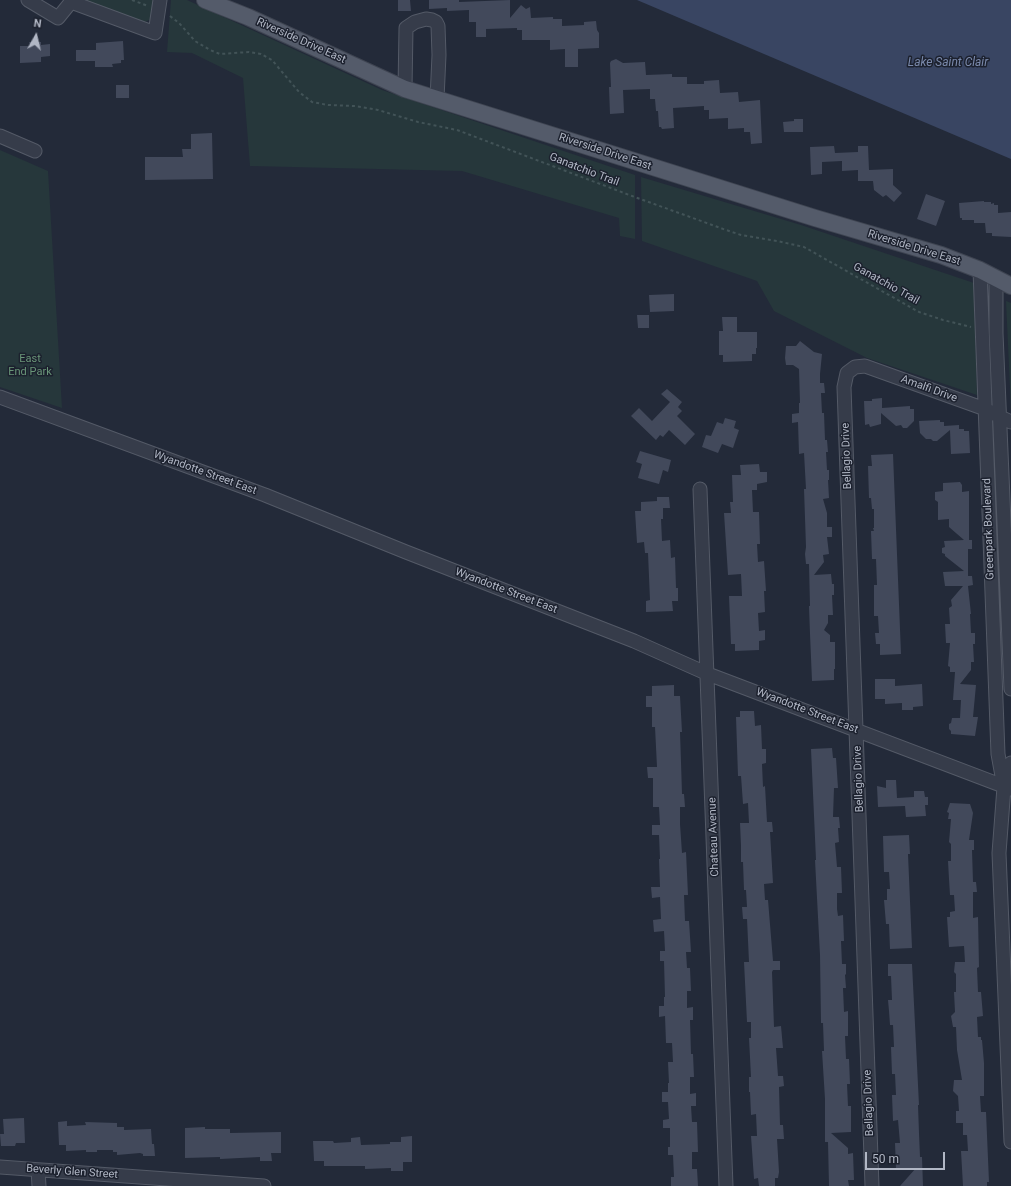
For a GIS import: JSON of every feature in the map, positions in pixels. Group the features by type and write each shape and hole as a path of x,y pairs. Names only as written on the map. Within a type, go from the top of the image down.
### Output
{"main road":[{"name":"Riverside Drive East","path":"205,0 248,17 405,89 815,218 941,255 980,270 1011,286"}],"street":[{"path":"28,0 58,18 71,2 155,33 156,4"},
{"path":"405,89 406,28 415,22 432,20 436,22 438,26 439,55 437,99"},
{"path":"0,136 35,151"},
{"name":"Greenpark Boulevard","path":"980,270 998,754 1008,788"},
{"name":"Greenpark Boulevard","path":"996,278 996,332 1005,420 1011,689"},
{"name":"Amalfi Drive","path":"847,373 855,367 865,366 985,409 1005,420"},
{"name":"Bellagio Drive","path":"847,373 844,387 872,1186"},
{"name":"Wyandotte Street East","path":"0,397 265,495 634,641 708,674 1008,788"},
{"name":"Chateau Avenue","path":"700,489 726,1186"},
{"name":"Greenpark Boulevard","path":"1011,763 999,853 1011,1142"},
{"name":"Beverly Glen Street","path":"0,1167 169,1182 264,1186"},
{"path":"38,1170 39,1186"}],"path":[{"path":"132,0 156,4"},
{"name":"Ganatchio Trail","path":"166,13 179,23 195,41 210,50 220,54 249,52 261,54 272,60 299,92 312,102 328,105 355,106 378,110 418,122 457,130 625,194 726,230 741,235 777,241 804,248 919,312 943,320 983,329"}],"green space":[{"path":"72,0 155,0 151,19 143,23"},
{"path":"171,0 187,0 382,90 635,175 635,239 620,236 619,218 462,171 250,166 243,78 192,53 167,52"},
{"name":"East End Park","path":"0,150 48,171 62,408 0,387"},
{"path":"641,177 801,225 974,283 977,395 867,358 774,311 757,281 642,241"},
{"path":"1006,301 1011,303 1011,410"}],"water":[{"name":"Lake Saint Clair","path":"637,0 1011,0 1011,159"}],"building":[{"path":"398,0 410,0 411,11 398,11"},
{"path":"429,0 459,0 459,2 510,0 510,18 521,5 526,9 530,7 531,18 553,17 553,19 562,19 562,26 584,25 584,22 596,21 597,30 599,33 599,48 578,49 578,67 565,67 565,49 550,50 550,40 522,40 522,30 517,30 517,28 486,29 486,37 476,37 476,22 469,22 469,10 447,11 447,8 429,9"},
{"path":"123,41 124,60 121,60 121,63 112,64 113,67 95,67 95,61 76,61 76,50 96,50 96,43"},
{"path":"29,42 41,42 41,45 50,44 50,56 41,57 41,62 20,63 20,46 30,46"},
{"path":"616,59 623,63 645,62 646,75 672,74 672,77 687,77 687,84 704,84 704,81 719,80 720,93 738,92 739,102 760,100 762,143 751,144 750,132 744,132 744,128 728,129 728,118 709,119 709,110 704,110 704,106 673,108 674,128 662,129 659,127 658,111 656,111 655,99 650,99 650,89 623,90 624,113 610,114 610,63"},
{"path":"116,85 129,85 129,98 116,98"},
{"path":"794,119 803,119 803,132 784,132 783,122 794,121"},
{"path":"212,133 213,179 145,180 145,157 183,157 182,149 191,149 191,134"},
{"path":"834,146 835,153 858,152 858,146 868,146 869,170 893,169 893,185 902,193 894,202 886,195 883,197 874,190 873,181 858,181 858,170 842,171 842,161 822,162 822,174 811,175 810,147"},
{"path":"926,194 945,201 936,226 917,219"},
{"path":"984,201 998,205 998,213 1011,212 1011,237 992,236 992,233 986,233 985,223 974,223 974,220 962,220 962,218 960,218 959,203"},
{"path":"674,294 674,311 650,312 649,295"},
{"path":"637,315 649,315 649,328 638,328"},
{"path":"722,317 737,317 737,332 757,332 756,354 752,354 752,361 723,362 723,355 719,355 719,331 723,331"},
{"path":"800,341 814,352 822,354 820,383 824,383 825,393 821,393 822,413 824,413 825,440 827,440 827,470 829,470 829,498 823,499 827,513 827,527 832,527 832,537 827,537 829,554 823,555 824,562 814,575 831,574 832,584 834,584 834,595 832,595 833,615 828,615 828,623 824,630 830,635 830,642 835,642 834,680 812,681 809,564 806,564 805,554 804,489 806,489 804,453 799,454 798,422 792,423 792,414 799,413 799,369 793,365 786,365 785,358 786,346 796,346"},
{"path":"667,389 682,402 678,407 682,411 677,416 695,434 685,445 669,430 663,437 660,435 656,440 631,416 639,408 652,421 670,402 661,394"},
{"path":"882,398 882,408 910,406 910,409 914,409 914,421 907,428 903,428 901,425 896,426 881,413 881,424 870,427 869,424 865,425 864,401 872,401 872,399"},
{"path":"725,418 736,421 734,428 739,430 733,448 722,444 718,453 702,447 706,435 711,436 717,422 723,424"},
{"path":"940,420 940,422 944,422 944,426 959,425 959,429 969,431 970,453 951,454 950,430 937,441 926,439 920,433 919,421"},
{"path":"640,451 671,460 668,472 663,470 659,484 638,478 642,464 636,462"},
{"path":"893,454 901,654 880,655 880,644 876,644 875,633 879,633 878,616 874,616 874,585 877,585 876,559 872,559 871,531 874,531 874,509 872,509 871,498 869,498 868,466 872,466 871,455"},
{"path":"759,464 760,472 767,472 767,482 757,484 757,490 752,490 753,512 759,512 760,544 757,544 758,562 764,561 766,591 764,591 765,612 758,613 759,631 765,630 765,640 759,641 759,650 735,651 735,644 731,644 729,596 742,596 741,574 728,575 724,513 731,513 730,502 733,502 732,475 741,475 740,465"},
{"path":"960,482 962,485 962,492 969,491 969,540 972,540 972,549 968,549 968,576 972,576 973,585 968,586 971,614 971,633 975,633 975,644 973,644 974,662 971,662 971,670 960,684 976,685 973,717 978,717 975,736 951,734 949,729 949,724 951,723 952,718 960,718 961,700 953,700 955,672 950,672 950,667 948,666 950,643 946,643 945,624 950,624 949,608 952,606 951,600 963,586 945,586 943,572 964,571 942,553 942,548 945,547 944,541 964,540 949,527 949,519 938,520 938,502 935,500 935,492 943,491 943,483"},
{"path":"657,497 669,497 670,508 663,508 663,519 661,519 662,541 670,540 671,558 675,557 678,601 672,601 673,611 646,612 646,601 650,600 648,553 645,553 644,542 637,543 635,511 641,511 641,502 657,501"},
{"path":"875,679 895,679 895,686 922,684 923,706 913,707 913,710 902,710 902,703 885,704 885,699 875,699"},
{"path":"674,685 674,696 680,696 682,732 680,732 682,794 684,794 685,807 680,807 680,824 682,853 686,852 688,895 684,895 685,921 689,921 691,952 686,952 687,968 690,968 691,991 687,991 687,1008 693,1007 693,1020 690,1020 691,1054 693,1054 694,1077 690,1077 690,1094 696,1093 696,1106 691,1106 692,1122 697,1122 698,1152 692,1152 692,1169 697,1169 698,1186 671,1186 671,1177 674,1177 673,1155 668,1155 668,1147 670,1147 670,1128 663,1128 663,1120 669,1119 668,1102 662,1102 662,1092 668,1092 668,1062 673,1062 672,1043 666,1043 665,1016 659,1017 659,1006 664,1006 665,997 664,961 660,961 660,951 665,951 664,931 654,932 653,920 661,919 660,897 652,898 651,887 660,887 659,835 652,835 652,825 660,825 659,807 653,807 653,778 648,778 647,767 657,767 655,727 652,727 652,707 646,707 646,696 652,696 652,686"},
{"path":"740,711 754,711 755,726 761,725 762,749 766,749 766,763 762,764 763,787 765,786 767,822 772,822 773,832 770,832 773,883 764,884 765,900 768,900 773,961 780,961 780,970 773,970 772,972 774,1027 781,1026 783,1048 776,1048 778,1076 783,1076 784,1086 779,1087 780,1125 783,1125 784,1139 777,1139 779,1172 778,1178 775,1178 775,1186 759,1186 758,1178 754,1179 751,1136 757,1136 756,1114 751,1115 749,1092 749,1077 751,1077 749,1038 751,1038 751,1022 747,1022 744,962 749,962 747,919 743,919 742,907 747,907 746,890 744,890 743,862 741,862 740,823 749,823 748,803 743,804 741,776 738,776 736,717 740,717"},
{"path":"832,748 833,758 836,758 838,788 834,788 833,817 839,817 840,828 838,828 839,842 835,843 837,867 841,867 842,893 837,893 837,909 838,916 843,915 844,941 841,941 842,964 846,964 846,988 843,988 844,1012 848,1011 848,1036 845,1036 846,1059 849,1059 850,1084 847,1084 848,1106 851,1106 851,1132 831,1133 848,1148 848,1154 853,1153 854,1180 848,1180 849,1186 829,1186 828,1142 825,1142 825,1099 822,1051 824,1051 823,1023 821,1023 820,955 811,749"},
{"path":"886,780 896,780 897,798 914,797 914,791 924,791 925,797 928,797 928,805 925,805 926,816 906,817 905,806 878,807 877,786 886,788"},
{"path":"950,803 970,804 973,813 969,840 974,840 974,850 972,850 973,882 976,882 977,892 973,892 973,918 978,917 978,992 981,992 983,1016 977,1017 978,1037 981,1037 982,1040 984,1063 984,1096 980,1096 981,1112 986,1112 989,1182 987,1182 987,1186 963,1186 961,1151 968,1151 967,1135 963,1135 963,1123 956,1123 956,1111 959,1111 958,1096 953,1091 954,1080 962,1080 957,1050 956,1027 953,1027 951,1016 955,1012 955,962 965,962 964,946 949,947 947,917 950,917 950,912 955,911 954,895 950,895 948,861 951,861 951,844 949,842 951,819 948,819 949,813 947,812"},
{"path":"909,835 910,854 908,854 912,948 890,949 889,924 886,924 884,900 887,900 887,889 890,889 889,872 884,872 883,836"},
{"path":"888,964 912,964 920,1157 922,1157 923,1186 900,1186 916,1168 896,1169 895,1143 900,1143 898,1120 893,1121 892,1095 896,1095 895,1074 892,1074 891,1047 894,1047 893,1025 890,1025 888,1000 892,1000 891,976 888,976"},
{"path":"24,1118 25,1143 16,1143 15,1146 1,1146 0,1134 4,1134 3,1119"},
{"path":"67,1121 67,1126 86,1125 85,1122 117,1123 117,1127 124,1127 124,1130 151,1129 152,1144 154,1144 155,1156 143,1156 143,1154 140,1153 117,1155 117,1152 113,1152 113,1150 97,1150 97,1152 86,1152 86,1150 66,1151 66,1145 59,1145 58,1122"},
{"path":"205,1127 205,1129 230,1129 230,1133 281,1132 281,1153 271,1153 272,1161 260,1161 260,1157 220,1159 220,1157 185,1158 185,1128"},
{"path":"412,1136 412,1162 403,1162 403,1171 391,1171 391,1168 365,1169 365,1166 324,1166 324,1161 314,1161 313,1141 333,1141 334,1143 351,1142 351,1138 360,1137 361,1145 390,1144 390,1142 401,1142 401,1137"}]}
